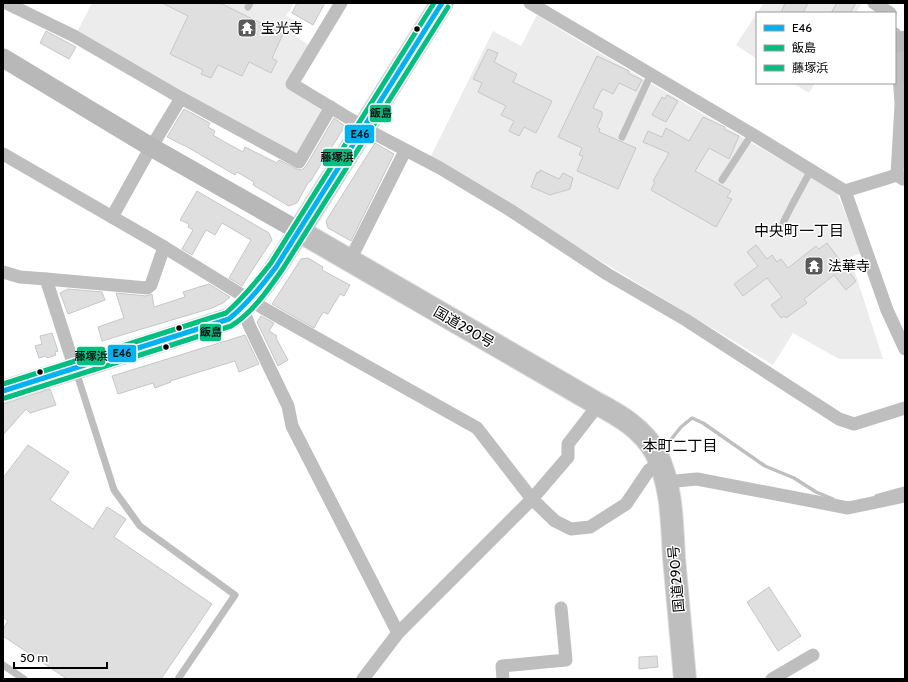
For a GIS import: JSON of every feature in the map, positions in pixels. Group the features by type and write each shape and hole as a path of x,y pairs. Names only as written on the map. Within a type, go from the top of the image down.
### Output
{"highway":[{"path":"299,231 442,3"},
{"name":"国道290号","path":"299,231 619,415 648,441 660,463 667,484 684,679"}],"main road":[{"path":"3,391 229,319 247,305 258,292 299,231"}],"street":[{"path":"3,7 6,3 74,36 181,98 299,162 331,107"},
{"path":"341,3 292,84 405,151 440,168 510,210 607,274 686,320 839,419 854,424 905,408"},
{"path":"530,3 752,134 845,191 887,310 905,349"},
{"path":"874,3 888,12"},
{"path":"845,191 901,177 899,39"},
{"path":"3,58 151,147 299,231"},
{"path":"112,217 151,147 181,98"},
{"path":"349,260 405,151"},
{"path":"3,154 164,247 247,305 477,428 532,499 555,521 571,529 590,527 626,504 649,470 660,463"},
{"path":"3,272 20,278 147,288 152,285 164,247"},
{"path":"46,279 75,369"},
{"path":"247,305 249,325 288,406 292,426 398,633"},
{"path":"368,676 398,633 532,499 568,457 568,444 592,412 596,403"},
{"path":"667,484 676,480 697,480 848,508 905,496"},
{"path":"503,679 502,666 566,660 561,608"},
{"path":"772,679 813,655"}],"lane":[{"path":"622,137 651,74"},
{"path":"722,180 752,134"},
{"path":"784,223 792,205 812,170"},
{"path":"75,369 114,490 140,526 235,595 178,679"},
{"path":"3,665 24,679"}],"shaded area":[{"path":"92,3 294,3 286,16 299,23 292,34 314,48 292,84 331,107 299,162 77,32"},
{"path":"764,3 862,3 857,12 758,12"},
{"path":"537,15 837,193 862,253 850,257 883,359 839,359 793,333 773,365 430,158 493,31 521,46"},
{"path":"756,15 756,58 736,45"},
{"path":"795,84 814,84 809,93"}],"building":[{"path":"162,3 220,3 283,34 272,58 277,61 271,73 249,62 242,76 218,65 211,78 201,74 203,70 170,54 188,16"},
{"path":"297,3 325,3 313,25 292,13"},
{"path":"785,3 808,3 804,12 781,12"},
{"path":"837,3 856,3 851,12 832,12"},
{"path":"46,31 76,47 69,59 40,43"},
{"path":"488,49 498,53 494,62 517,74 513,82 552,101 536,133 524,127 519,136 509,131 514,121 501,115 506,106 478,92 482,83 473,79"},
{"path":"597,56 629,71 628,73 642,80 636,91 619,83 613,94 603,89 593,108 602,112 602,116 597,127 600,129 599,132 636,148 618,189 577,171 583,156 579,155 582,148 558,137"},
{"path":"667,95 678,101 666,122 652,115 662,97 665,99"},
{"path":"184,109 210,123 208,127 215,131 213,135 243,152 245,147 277,163 279,160 299,170 306,166 334,118 345,126 310,182 309,181 297,203 289,206 253,185 254,182 237,172 235,175 167,137"},
{"path":"703,117 725,127 724,129 739,136 729,159 709,148 695,171 731,191 727,197 732,199 716,227 651,190 655,182 653,181 669,153 643,142 648,131 662,137 666,128 689,141"},
{"path":"375,143 394,154 351,241 328,228 326,221"},
{"path":"540,170 559,179 563,173 573,178 570,189 550,195 531,187 537,172 539,173"},
{"path":"197,191 269,233 272,240 242,286 229,278 251,240 222,223 215,235 206,230 192,255 182,249 193,230 188,227 189,224 180,220"},
{"path":"827,243 856,281 846,290 834,275 804,299 807,303 786,318 784,316 781,318 771,305 782,297 767,278 743,296 734,284 758,266 747,252 756,245 767,259 772,255 777,262 781,259 788,268 816,246 819,249"},
{"path":"308,258 323,267 322,270 350,285 344,296 340,294 328,314 323,312 314,328 272,304 301,259"},
{"path":"209,284 230,297 223,303 212,308 102,341 98,327 124,318 116,293 146,296 152,294 154,307 185,297 183,292"},
{"path":"68,289 102,292 105,300 68,314 60,293"},
{"path":"261,316 274,323 269,331 277,336 276,338 288,360 278,366 257,322"},
{"path":"52,333 58,351 55,352 56,355 47,358 46,356 39,358 35,346 42,344 40,336"},
{"path":"245,335 259,364 239,372 235,361 170,381 171,382 155,388 153,383 118,394 112,376"},
{"path":"50,389 56,405 30,413 26,409 3,435 3,404"},
{"path":"28,445 69,472 50,500 93,529 107,507 126,519 114,537 212,604 161,679 67,679 3,636 3,629 8,621 3,617 3,478"},
{"path":"769,587 801,636 778,651 747,602"},
{"path":"657,656 658,667 639,669 639,657"}],"waterway":[{"path":"669,442 681,427 692,418 703,423 765,466 794,478 816,492 833,499"},
{"path":"876,496 905,488"}],"transit line":[{"name":"藤塚浜","path":"3,384 226,313 250,289 271,263 434,3"},
{"name":"E46","path":"3,391 229,319 236,313 276,267 442,3"},
{"name":"飯島","path":"5,398 231,326 246,315 282,270 448,7"}],"place":[{"name":"宝光寺","path":"247,28"},
{"name":"法華寺","path":"814,266"}],"district":[{"name":"中央町一丁目","path":"799,231"},
{"name":"本町二丁目","path":"680,446"}]}
